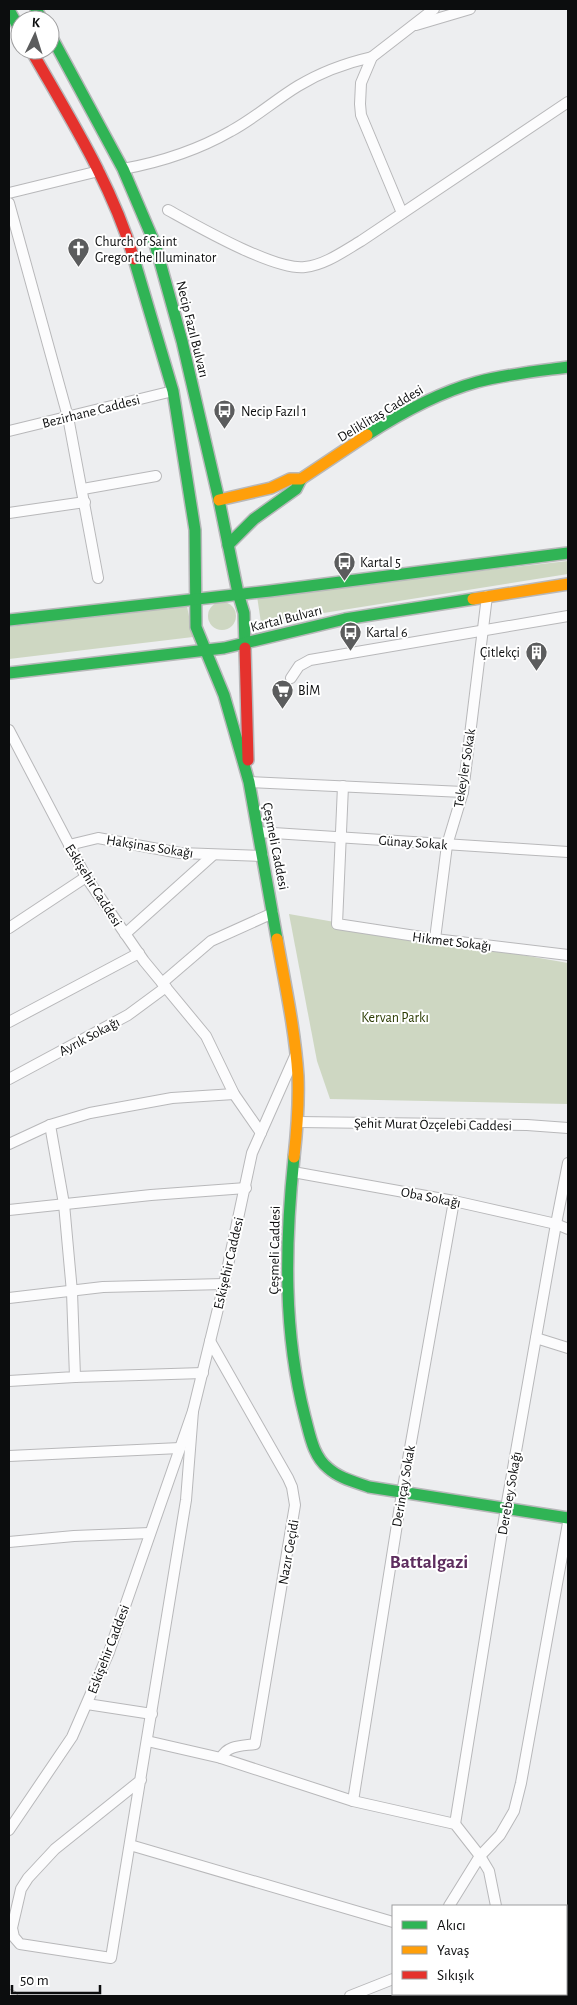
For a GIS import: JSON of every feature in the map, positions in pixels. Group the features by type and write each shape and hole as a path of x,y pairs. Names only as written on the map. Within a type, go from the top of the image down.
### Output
{"street":[{"path":"123,169 168,158 211,142 249,121 298,86 316,76 334,68 372,57 434,9"},
{"path":"411,27 470,9"},
{"name":"Necip Fazıl Bulvarı","path":"60,52 123,169 155,244 182,341 219,500 238,593 244,613 245,643"},
{"path":"372,57 361,83 361,115 402,213"},
{"path":"37,60 99,171 128,238 173,391 195,530 195,599"},
{"path":"168,210 285,266 311,267 331,259 568,102"},
{"path":"9,193 99,171"},
{"path":"9,203 68,416 98,578"},
{"name":"Deliklitaş Caddesi","path":"228,544 254,519 296,489 301,479 405,412 448,391 484,380 568,367"},
{"name":"Bezirhane Caddesi","path":"9,432 173,391"},
{"path":"83,489 156,476"},
{"name":"Deliklitaş Caddesi","path":"219,500 271,488 290,479 301,479"},
{"path":"9,513 85,502"},
{"name":"Kartal Bulvarı","path":"9,620 195,599 568,552"},
{"name":"Kartal Bulvarı","path":"9,673 207,650 345,619 568,584"},
{"name":"Tekeyler Sokak","path":"436,939 447,845 463,792 487,596"},
{"name":"Çeşmeli Caddesi","path":"195,599 195,620 198,632 224,695 249,782 296,1055 298,1122 287,1265 289,1330 297,1386 311,1440 317,1455 327,1468 341,1477 369,1486 402,1493 568,1518"},
{"path":"291,678 299,666 310,660 568,616"},
{"name":"Çeşmeli Caddesi","path":"245,643 249,782"},
{"name":"Eskişehir Caddesi","path":"9,730 86,877 139,953 206,1036 234,1094 261,1133 252,1153 246,1188 193,1411 109,1652 72,1737 9,1830"},
{"path":"249,782 463,792"},
{"path":"342,838 343,786"},
{"name":"Günay Sokak","path":"258,832 568,852"},
{"name":"Hakşinas Sokağı","path":"69,845 98,838 180,853 263,856"},
{"name":"Hikmet Sokağı","path":"342,838 337,924 436,939 568,955"},
{"path":"126,934 213,855"},
{"path":"9,928 86,877"},
{"name":"Ayrık Sokağı","path":"9,1079 128,1015 164,985 211,941 273,913"},
{"path":"9,1022 139,953"},
{"path":"261,1133 296,1055"},
{"path":"9,1144 50,1125 90,1113 172,1098 234,1094"},
{"name":"Şehit Murat Özçelebi Caddesi","path":"298,1122 527,1125 568,1128"},
{"path":"50,1125 64,1204 72,1292 75,1377"},
{"name":"Derebey Sokağı","path":"455,1824 506,1508 568,1163"},
{"name":"Oba Sokağı","path":"293,1172 454,1201 556,1224 568,1229"},
{"path":"9,1210 246,1188"},
{"name":"Derinçay Sokak","path":"353,1802 402,1493 454,1201"},
{"path":"9,1298 121,1286 224,1284"},
{"path":"536,1338 568,1348"},
{"name":"Nazır Geçidi","path":"210,1340 288,1478 292,1487 295,1505 255,1744 232,1748 225,1752 221,1758"},
{"path":"9,1381 203,1373"},
{"path":"141,1780 54,1849 36,1868 21,1889 12,1928 17,1941 25,1946 111,1958 141,1780 147,1742 152,1714 186,1500 193,1411"},
{"path":"9,1456 180,1448"},
{"path":"450,1905 480,1856 500,1835 514,1811 521,1784 568,1523"},
{"path":"9,1542 74,1536 150,1533"},
{"path":"87,1704 152,1714"},
{"path":"147,1742 221,1758 353,1802 455,1824 489,1871 496,1905"},
{"path":"130,1845 392,1922"},
{"path":"350,1996 392,1979"}],"green space":[{"path":"568,561 568,574 261,623 257,596"},
{"path":"222,602 232,606 236,616 232,626 222,630 212,626 208,616 212,606"},
{"path":"187,606 193,637 9,659 9,627"},
{"name":"Kervan Parkı","path":"289,914 568,963 568,1104 330,1099 317,1061"}],"traffic: fast":[{"path":"60,52 123,169 155,244 182,341 219,500 238,593 244,613 245,648"},
{"path":"134,259 173,391 195,530 196,627 224,695 249,782 277,939"},
{"path":"367,435 420,404 462,387 500,377 568,367"},
{"path":"228,545 254,519 296,489 301,479"},
{"path":"9,620 270,591 568,553"},
{"path":"9,673 224,648 345,619 473,599"},
{"path":"294,1157 289,1222 289,1320 298,1385 313,1445 319,1458 337,1474 369,1487 568,1518"}],"traffic: slow":[{"path":"219,500 271,488 290,479 301,479 367,435"},
{"path":"473,599 568,584"},
{"path":"277,939 297,1059 298,1096 294,1157"}],"traffic: jam":[{"path":"37,60 102,178 125,231 134,259"},
{"path":"245,648 248,760"}],"place":[{"name":"Church of Saint Gregor the Illuminator","path":"79,268"},
{"name":"Necip Fazıl 1","path":"225,430"},
{"name":"Kartal 5","path":"344,581"},
{"name":"Kartal 6","path":"350,651"},
{"name":"Çitlekçi","path":"536,671"},
{"name":"BİM","path":"282,709"}],"district":[{"name":"Battalgazi","path":"429,1561"}]}
